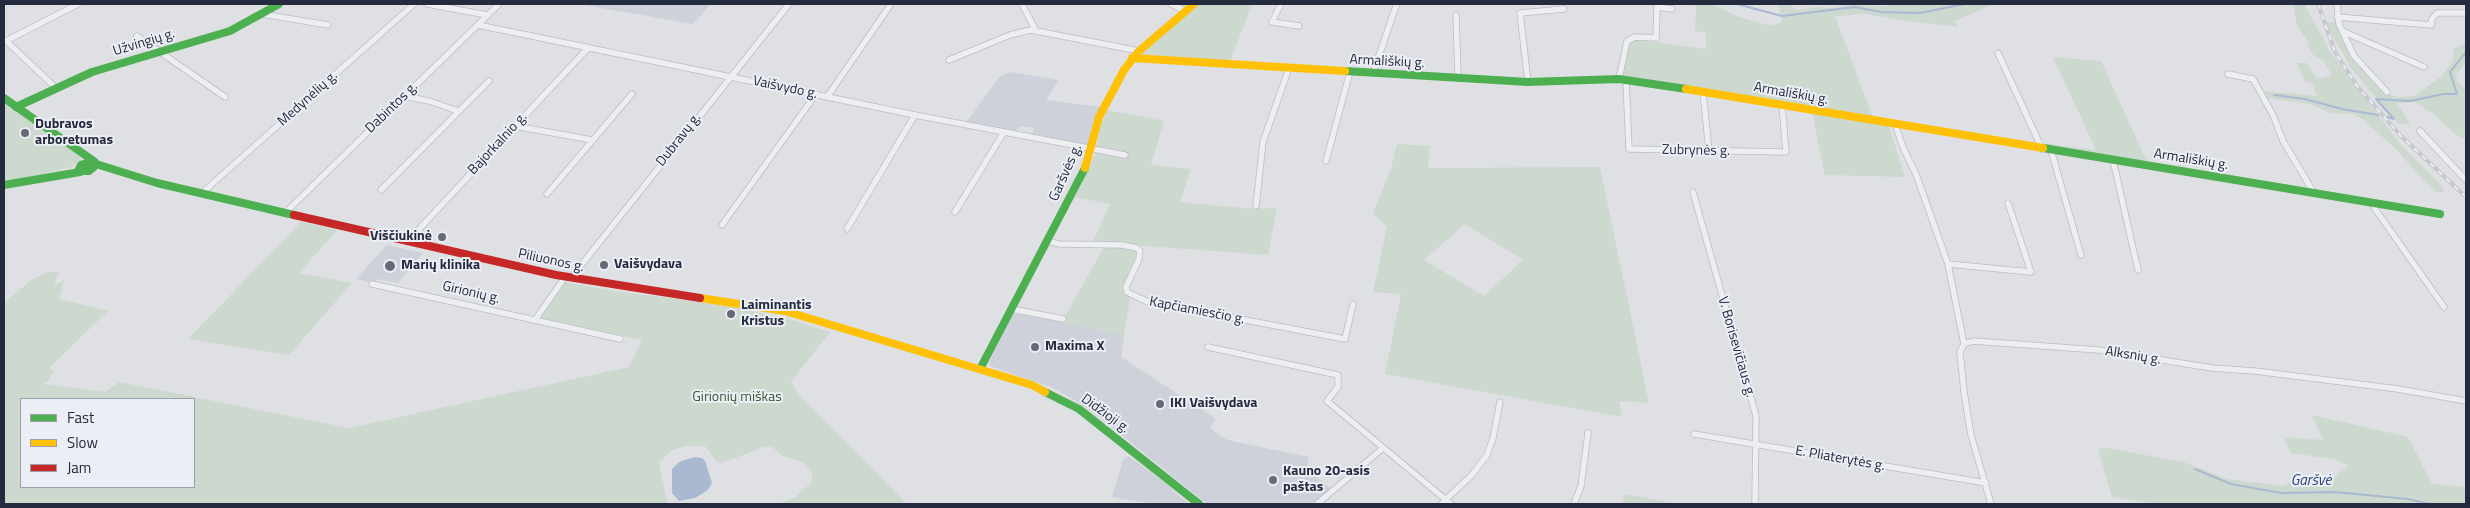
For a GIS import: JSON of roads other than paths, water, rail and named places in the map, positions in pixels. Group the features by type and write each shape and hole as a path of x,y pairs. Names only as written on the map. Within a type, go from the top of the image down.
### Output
{"main road":[{"name":"Užvingių g.","path":"16,107 92,72 230,30 279,4"},
{"name":"Garšvės g.","path":"980,369 1084,171 1092,150 1096,126 1103,109 1132,58 1194,4"},
{"name":"Armališkių g.","path":"1132,58 1528,82 1622,80 2440,214"},
{"name":"Piliuonos g.","path":"4,98 83,155 117,172 568,278 779,309 980,369"},
{"path":"80,168 83,155"},
{"path":"4,185 80,168 94,162"},
{"path":"89,171 94,162"},
{"name":"Piliuonos g.","path":"80,168 89,171 117,172"},
{"name":"Didžioji g.","path":"980,369 1032,386 1079,409 1200,504"}],"street":[{"path":"56,88 5,40 78,4"},
{"name":"Medynėlių g.","path":"202,193 414,4"},
{"path":"427,4 487,15"},
{"name":"Dabintos g.","path":"285,213 499,4"},
{"name":"Dubravų g.","path":"568,278 789,4"},
{"path":"828,96 891,4"},
{"path":"1022,4 1036,30"},
{"path":"1171,4 1185,11"},
{"path":"1281,4 1272,22 1299,26"},
{"path":"2337,4 2342,31 2354,56 2387,92"},
{"path":"1373,73 1396,6"},
{"path":"1622,80 1627,41 1636,37 1656,38 1657,8 1672,9"},
{"path":"1528,82 1520,13 1564,9"},
{"path":"2338,17 2431,25 2437,13 2466,13"},
{"path":"262,14 328,25"},
{"path":"1456,16 1458,78"},
{"name":"Vaišvydo g.","path":"478,25 915,115 1125,155"},
{"path":"949,60 1010,35 1036,30 1139,51"},
{"path":"2342,31 2424,68"},
{"path":"137,36 225,97"},
{"name":"Bajorkalnio g.","path":"408,241 588,48"},
{"path":"1998,54 2042,149"},
{"path":"1256,206 1263,142 1289,68"},
{"path":"1326,161 1350,72"},
{"path":"2228,74 2253,79 2273,115 2283,141 2314,193"},
{"name":"Zubrynės g.","path":"1622,80 1629,149 1786,152 1782,105"},
{"path":"381,190 489,81"},
{"path":"1703,92 1709,151"},
{"path":"547,194 632,94"},
{"path":"722,224 816,94"},
{"path":"404,96 430,101 458,112"},
{"path":"847,229 915,115"},
{"path":"1895,124 1904,150 1916,174 1948,264 1964,344 1960,352 1971,435 1991,504"},
{"path":"515,126 592,140"},
{"path":"2420,131 2466,180"},
{"path":"955,212 1004,132"},
{"path":"2051,150 2081,255"},
{"path":"2113,160 2138,270"},
{"name":"V. Borisevičiaus g.","path":"1693,192 1756,416 1754,504"},
{"path":"1948,264 2031,272 2008,203"},
{"path":"2371,203 2444,307"},
{"name":"Kapčiamiesčio g.","path":"1048,241 1058,244 1122,245 1137,248 1140,251 1139,259 1126,287 1127,292 1146,301 1346,339 1353,304"},
{"path":"535,320 568,278"},
{"name":"Girionių g.","path":"372,284 620,339"},
{"path":"1012,309 1062,319"},
{"name":"Alksnių g.","path":"1964,344 1983,340 2099,350 2212,368 2255,371 2398,389 2466,402"},
{"path":"1208,347 1318,369 1338,375 1338,387 1327,401 1446,503 1472,475 1487,455 1493,438 1500,402"},
{"path":"1574,504 1582,486 1588,433"},
{"name":"E. Pliaterytės g.","path":"1694,434 1986,483"},
{"path":"1317,504 1384,448"}],"water":[{"path":"694,457 702,458 705,461 712,483 708,490 695,498 679,501 672,493 672,469 679,462"}],"waterway":[{"name":"Garšvė","path":"1737,4 1782,16 1855,7 1881,12 1920,13 1965,4"},
{"path":"2387,117 2394,119 2376,99 2410,101 2443,94 2457,94 2450,72 2466,52"},
{"path":"2274,95 2305,99 2342,109 2378,115"},
{"name":"Garšvė","path":"2195,469 2231,484 2281,493 2335,492 2408,499 2429,504"}],"railway":[{"path":"2318,4 2335,52 2357,86 2401,136 2466,197"}],"place":[{"name":"Dubravos arboretumas","path":"25,133"},
{"name":"Viščiukinė","path":"442,237"},
{"name":"Vaišvydava","path":"604,265"},
{"name":"Marių klinika","path":"390,266"},
{"name":"Laiminantis Kristus","path":"731,314"},
{"name":"Maxima X","path":"1035,347"},
{"name":"IKI Vaišvydava","path":"1160,404"},
{"name":"Kauno 20-asis paštas","path":"1273,480"}],"park label":[{"name":"Girionių miškas","path":"737,398"}]}
